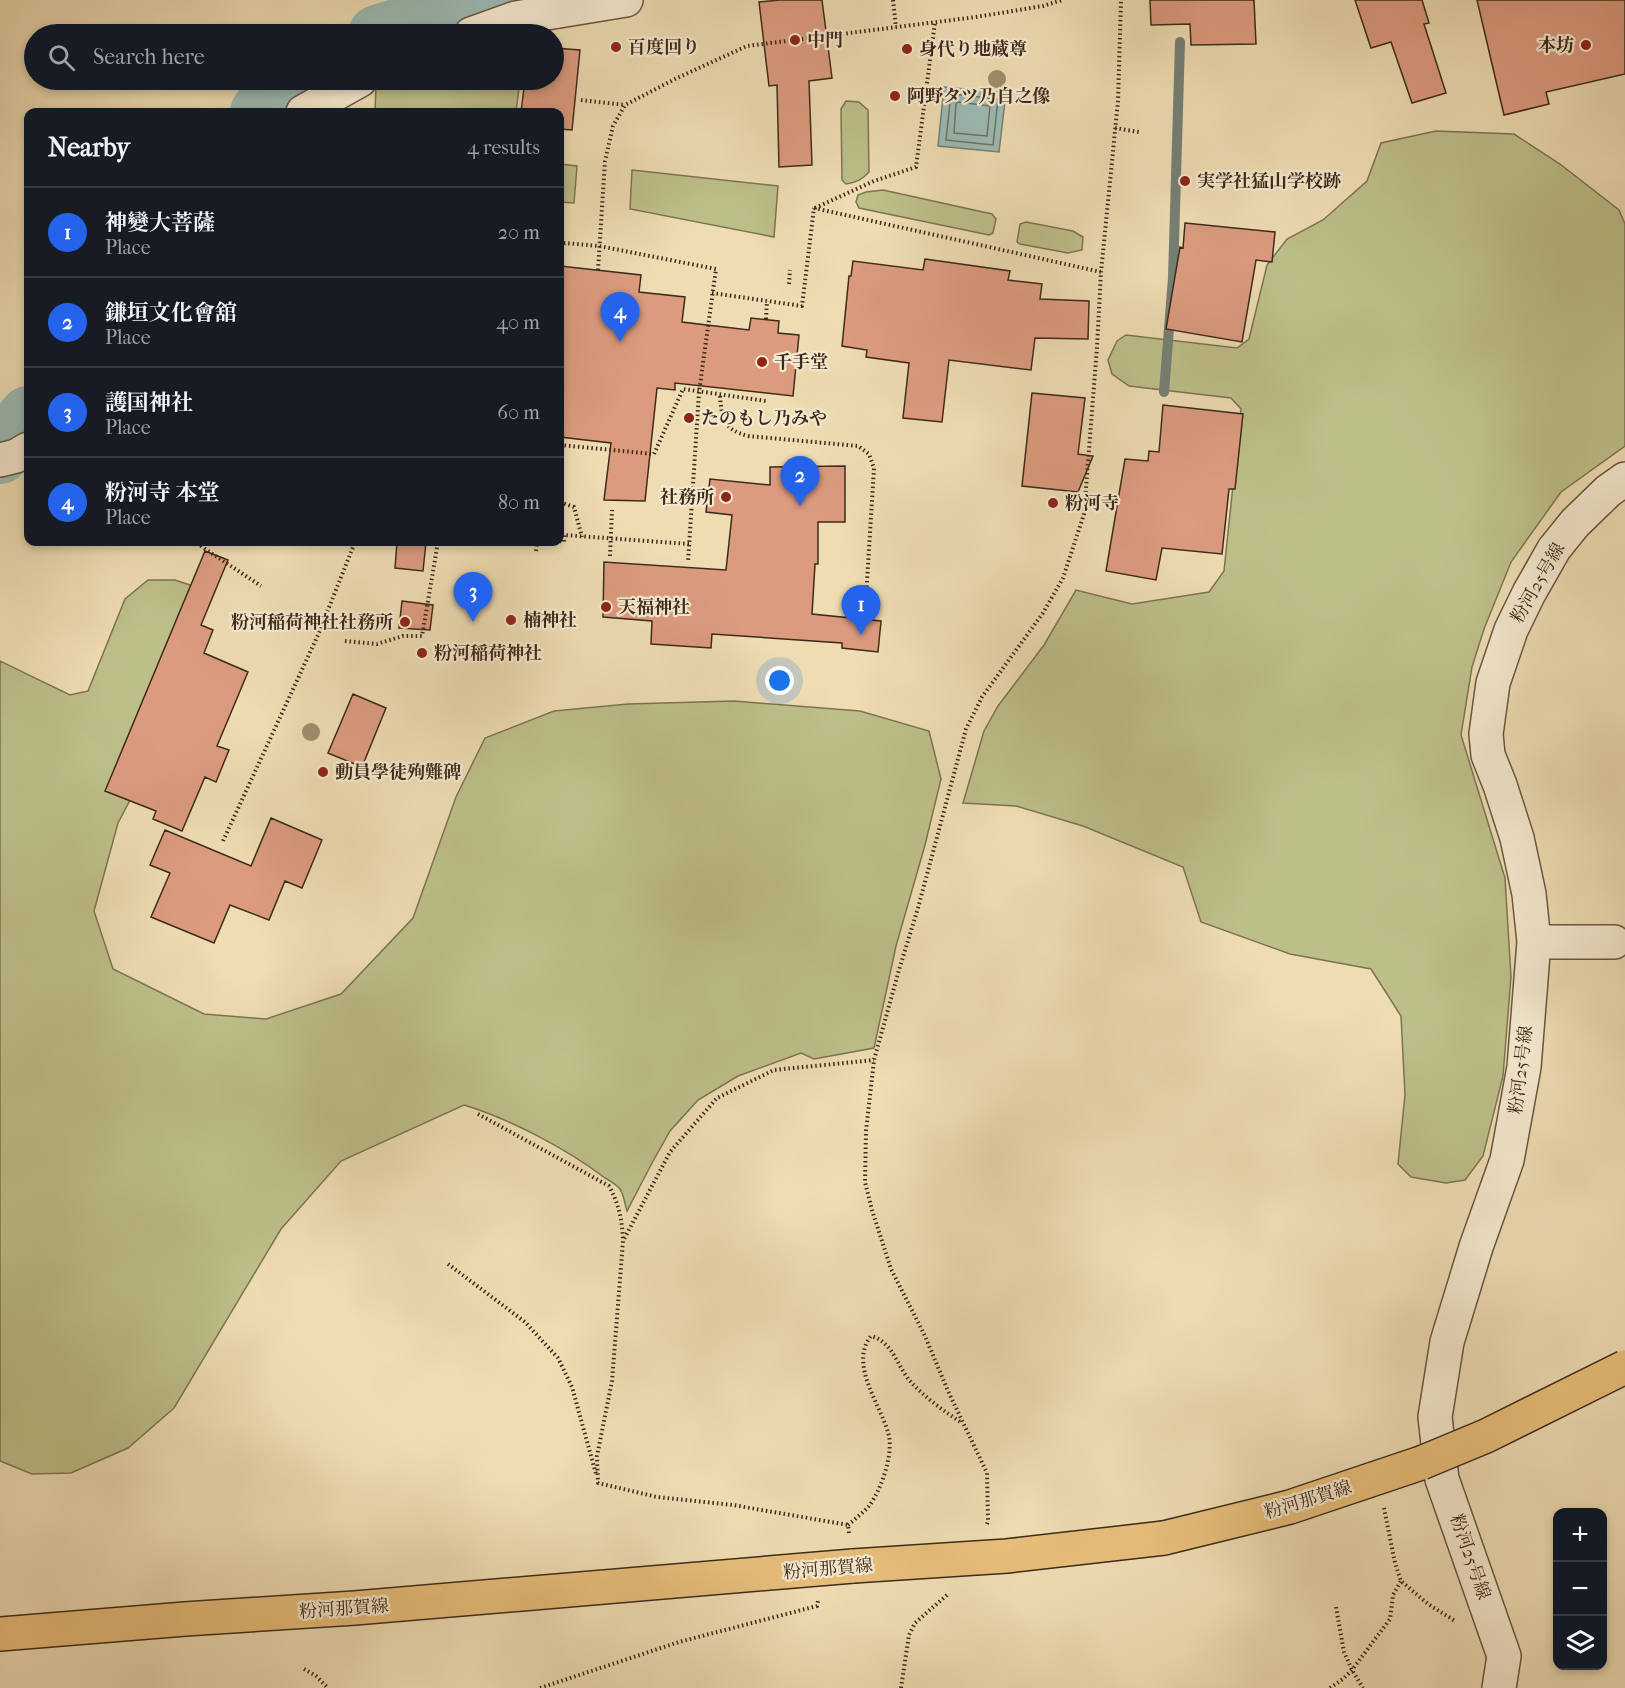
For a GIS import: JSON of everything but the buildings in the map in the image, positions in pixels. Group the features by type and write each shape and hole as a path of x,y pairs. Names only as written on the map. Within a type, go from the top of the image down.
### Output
{"main road":[{"name":"粉河那賀線","path":"0,1634 1007,1556 1164,1538 1290,1508 1421,1463 1486,1436 1625,1367"}],"street":[{"path":"499,24 516,18 626,0"},
{"path":"310,108 342,90"},
{"name":"粉河25号線","path":"1499,1688 1504,1656 1442,1479 1435,1417 1447,1342 1476,1247 1507,1160 1524,1067 1534,942 1529,894 1517,838 1488,755 1486,734 1493,683 1511,630 1529,593 1554,549 1575,523 1608,491 1625,479"},
{"path":"1534,942 1614,942"}],"path":[{"path":"893,0 896,27"},
{"path":"598,270 605,160 613,126 626,105 677,78 747,46 935,22 1043,6 1062,0"},
{"path":"984,1531 988,1521 987,1473 925,1336 891,1269 865,1182 866,1131 874,1060 966,729 982,697 1043,613 1063,578 1084,513 1101,272 1118,101 1121,0"},
{"path":"814,208 874,181 916,167 935,22"},
{"path":"581,100 626,105"},
{"path":"1115,128 1139,132"},
{"path":"814,208 1101,272"},
{"path":"712,293 802,306 814,208"},
{"path":"564,244 599,246 716,269 699,392 688,562"},
{"path":"789,284 790,270"},
{"path":"766,320 767,301"},
{"path":"564,445 654,454 683,389 766,401"},
{"path":"720,396 722,418 736,433 858,446 869,454 874,468 865,614"},
{"path":"564,503 574,507 582,537"},
{"path":"610,556 612,510"},
{"path":"564,536 688,544"},
{"path":"201,546 261,586"},
{"path":"223,841 318,635 353,546"},
{"path":"345,641 377,644 403,636 422,636 437,546"},
{"path":"536,551 537,546"},
{"path":"623,1241 670,1152 717,1098 774,1070 874,1060"},
{"path":"477,1114 609,1186 622,1216 623,1241 612,1381 597,1456 598,1483"},
{"path":"448,1264 525,1322 558,1358 572,1386 598,1483"},
{"path":"540,1688 679,1642 816,1606 840,1568 848,1525 868,1506 888,1463 889,1437 864,1371 863,1354 871,1336 880,1338 893,1353 910,1382 943,1411 963,1424"},
{"path":"1376,1479 1401,1581 1428,1604 1462,1626"},
{"path":"598,1483 657,1497 733,1505 848,1525"},
{"path":"1330,1688 1352,1670 1390,1619 1393,1596 1401,1581"},
{"path":"901,1688 909,1635 915,1623 951,1592"},
{"path":"1336,1607 1344,1652 1363,1688"},
{"path":"304,1669 316,1676 328,1688"}],"green space":[{"path":"376,90 519,90 516,108 375,108"},
{"path":"846,101 859,102 868,110 869,172 859,180 846,184 842,180 841,109"},
{"path":"1436,131 1514,134 1560,164 1619,210 1625,224 1625,446 1561,492 1511,562 1484,629 1472,667 1461,735 1505,878 1511,977 1503,1076 1483,1156 1465,1180 1446,1183 1411,1177 1398,1164 1405,1095 1401,1016 1371,969 1290,954 1201,922 1183,867 1083,826 1016,806 963,803 984,731 998,706 1044,645 1076,590 1132,604 1209,592 1224,571 1241,409 1231,398 1129,386 1112,374 1108,360 1117,341 1126,335 1237,348 1249,339 1267,265 1287,239 1323,220 1367,181 1381,143"},
{"path":"564,164 577,166 574,203 564,202"},
{"path":"632,170 778,186 774,237 630,209"},
{"path":"883,190 992,214 996,219 993,233 989,235 859,208 856,202 858,195"},
{"path":"1026,222 1073,231 1083,237 1082,250 1068,253 1020,244 1017,242 1020,224"},
{"path":"148,580 175,580 196,587 164,736 118,823 94,911 113,969 204,1014 266,1019 341,994 413,918 456,797 485,738 554,711 628,704 734,701 860,711 929,731 941,779 896,946 874,1048 814,1059 801,1053 738,1076 698,1100 670,1131 627,1211 619,1188 573,1156 519,1127 464,1105 341,1161 281,1229 174,1408 128,1448 71,1473 32,1474 0,1461 0,661 70,695 88,691 125,599"}],"water":[{"path":"944,87 1006,93 999,152 938,146"}],"waterway":[{"path":"410,24 488,0"},
{"path":"1164,392 1173,278 1180,42"},
{"path":"262,108 274,90"},
{"path":"0,455 24,420"},
{"path":"0,436 10,438"}],"place":[{"name":"中門","path":"795,40"},
{"name":"本坊","path":"1586,45"},
{"name":"百度回り","path":"616,47"},
{"name":"身代り地蔵尊","path":"907,49"},
{"name":"阿野タツ乃自之像","path":"895,96"},
{"name":"実学社猛山学校跡","path":"1185,181"},
{"name":"粉河寺 本堂","path":"620,342"},
{"name":"千手堂","path":"762,362"},
{"name":"たのもし乃みや","path":"689,418"},
{"name":"社務所","path":"726,497"},
{"name":"粉河寺","path":"1053,503"},
{"name":"鎌垣文化會舘","path":"800,506"},
{"name":"天福神社","path":"606,607"},
{"name":"楠神社","path":"511,620"},
{"name":"粉河稲荷神社社務所","path":"405,622"},
{"name":"護国神社","path":"473,622"},
{"name":"神變大菩薩","path":"861,635"},
{"name":"粉河稲荷神社","path":"422,653"},
{"name":"動員學徒殉難碑","path":"323,772"}]}
